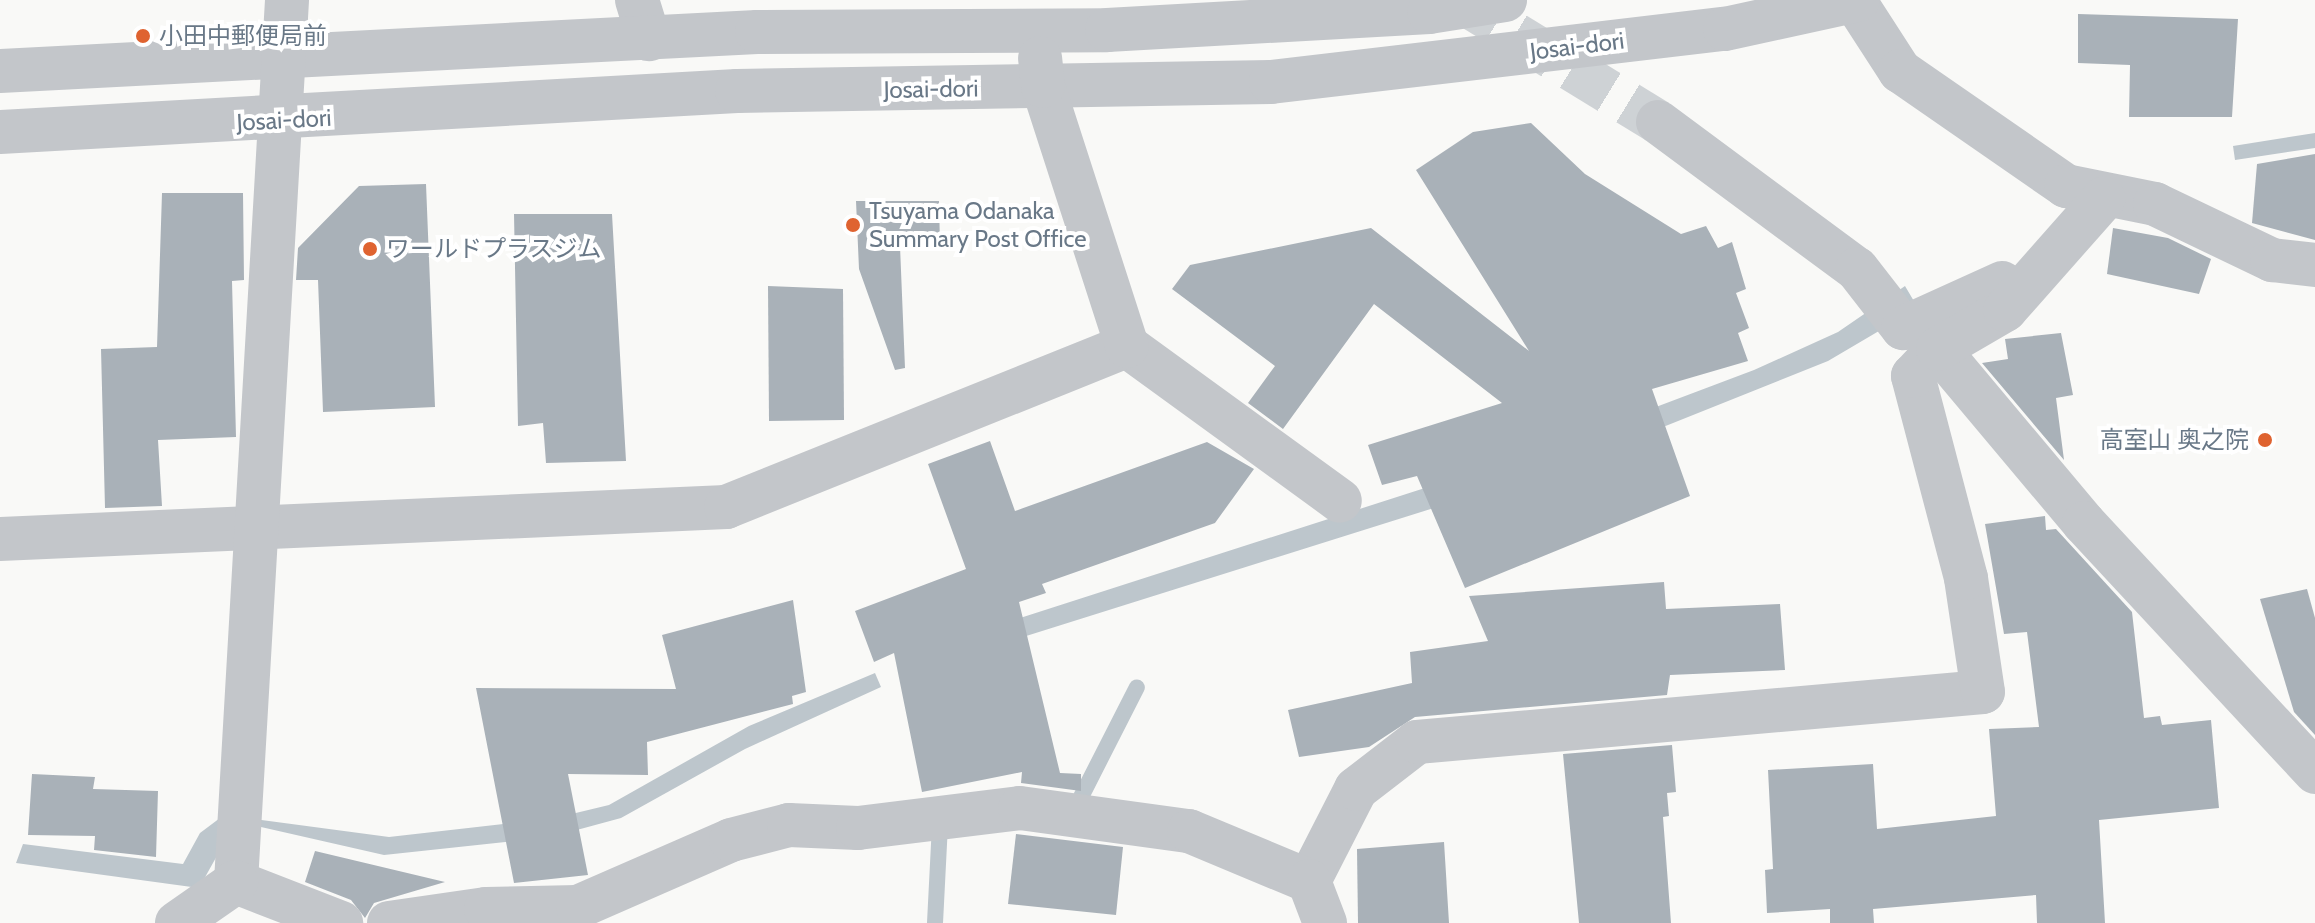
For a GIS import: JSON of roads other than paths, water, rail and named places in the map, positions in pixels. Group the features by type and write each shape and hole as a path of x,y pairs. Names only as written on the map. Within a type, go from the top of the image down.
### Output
{"street":[{"path":"236,882 283,121 287,0"},
{"path":"0,71 285,58 643,19 763,16 1038,30 1429,12 1505,0"},
{"path":"1855,0 1900,71 2066,186 2104,198 2155,204 2272,260 2315,265"},
{"name":"Josai-dori","path":"0,132 283,121 737,91 1271,82 1725,29 1855,0"},
{"path":"737,91 763,16"},
{"path":"1038,30 1043,86 1127,346 1340,501"},
{"path":"1658,122 1857,269 1903,328 2048,262"},
{"path":"1309,881 1356,789 1417,742 1983,692 1966,578 1913,376 1938,349 2005,310 2104,198"},
{"path":"0,539 726,507 1127,346"},
{"path":"1938,349 2084,523 2315,772"},
{"path":"389,923 486,909 585,915 731,840 789,825 858,828 1020,808 1189,831 1309,881 1325,923"},
{"path":"177,923 236,882"},
{"path":"236,882 341,923"}],"waterway":[{"path":"1081,797 1137,687"},
{"path":"935,923 940,825"}],"tunnel":[{"path":"1459,0 1658,122"}],"place":[{"name":"小田中郵便局前","path":"143,36"},
{"name":"Tsuyama Odanaka Summary Post Office","path":"853,225"},
{"name":"ワールドプラスジム","path":"370,249"},
{"name":"高室山 奥之院","path":"2265,440"}]}
